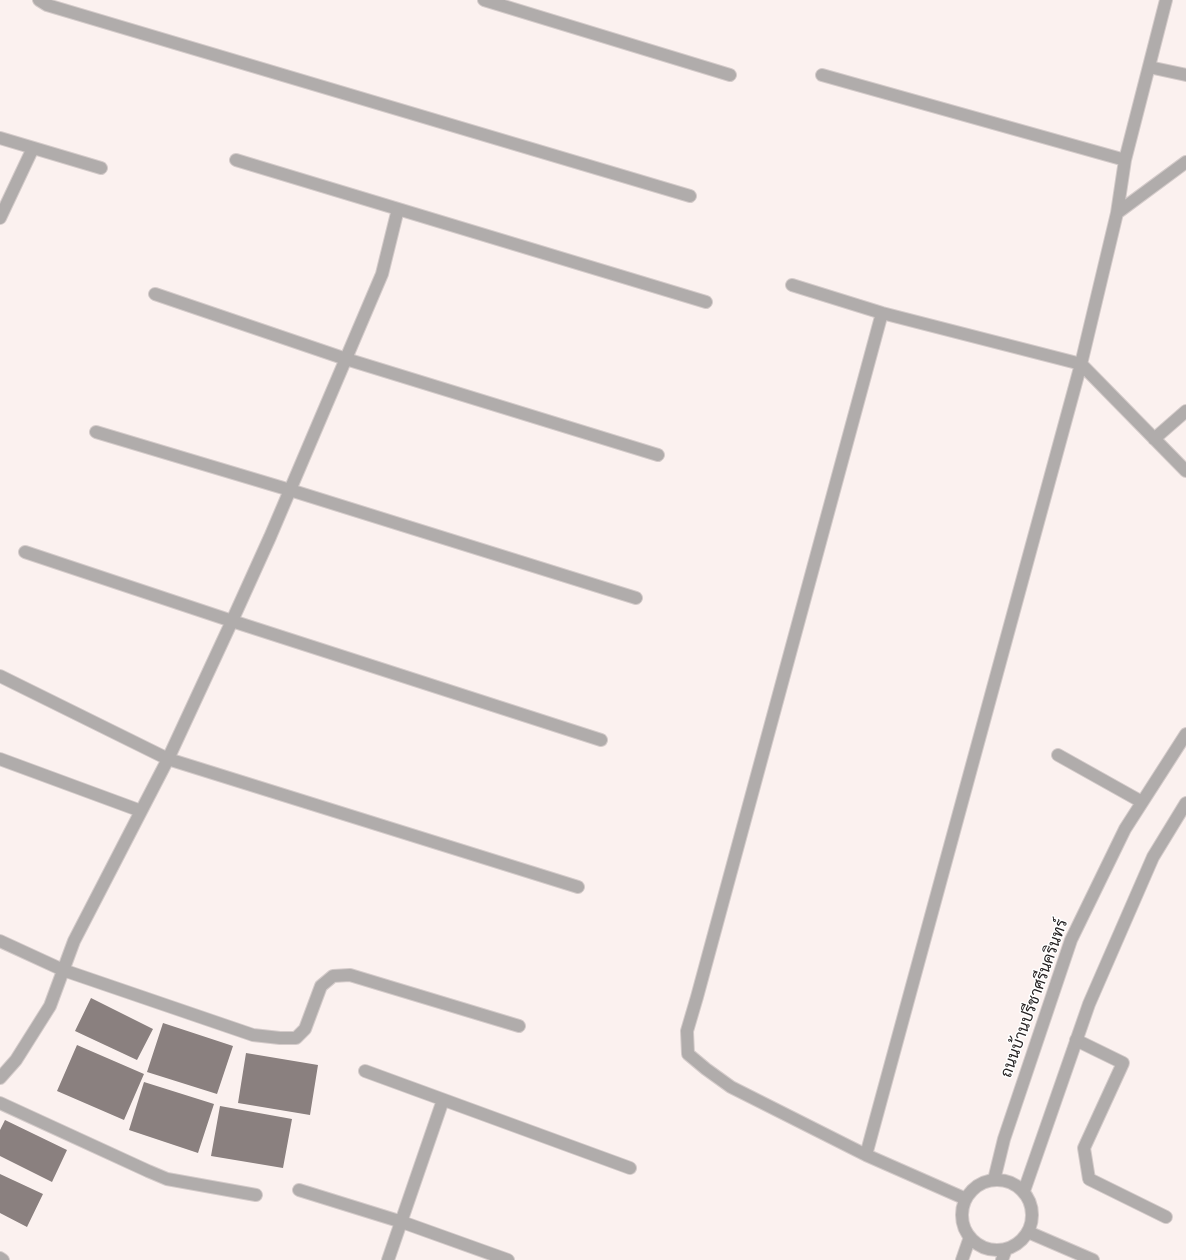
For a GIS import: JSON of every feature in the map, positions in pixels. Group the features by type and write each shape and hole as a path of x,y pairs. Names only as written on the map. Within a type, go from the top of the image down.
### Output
{"street":[{"path":"39,0 47,5 690,196"},
{"path":"484,0 730,75"},
{"path":"866,1155 1081,364 1117,213 1125,160 1166,0"},
{"path":"1149,66 1186,74"},
{"path":"822,75 1125,160"},
{"path":"0,138 101,168"},
{"path":"0,218 33,148"},
{"path":"236,160 706,302"},
{"path":"1117,213 1186,162"},
{"path":"0,1078 16,1060 50,1006 74,941 168,758 232,621 290,490 382,274 398,209"},
{"path":"792,285 882,313 1081,364 1186,471"},
{"path":"155,294 346,359 658,455"},
{"path":"882,313 687,1030 688,1054 731,1087 866,1155 966,1199"},
{"path":"1154,438 1186,410"},
{"path":"96,432 290,490 636,598"},
{"path":"25,552 232,621 601,740"},
{"path":"0,676 168,758 578,887"},
{"name":"ถนนบ้านปรีชาศรีนครินทร์","path":"994,1180 1004,1138 1071,940 1125,829 1186,734"},
{"path":"1058,755 1142,802"},
{"path":"0,759 141,811"},
{"path":"1024,1191 1089,1004 1154,857 1186,803"},
{"path":"0,941 63,970 253,1035 274,1038 296,1038 306,1029 321,986 333,976 350,974 519,1026"},
{"path":"1076,1040 1123,1063 1084,1148 1089,1179 1166,1216"},
{"path":"365,1071 630,1168"},
{"path":"388,1260 443,1100"},
{"path":"0,1103 167,1179 256,1195"},
{"path":"994,1180 1006,1181 1017,1185 1024,1191 1031,1204 1033,1215 1028,1232 1017,1244 1004,1254 984,1247 974,1241 967,1232 963,1222 962,1210 966,1199 973,1190 983,1183 994,1180"},
{"path":"299,1190 402,1222 508,1260"},
{"path":"1028,1232 1093,1260"},
{"path":"962,1260 970,1237"}],"building":[{"path":"91,998 153,1029 137,1060 75,1031"},
{"path":"163,1023 233,1046 217,1094 147,1072"},
{"path":"77,1045 144,1074 124,1120 57,1091"},
{"path":"246,1053 318,1065 310,1115 238,1103"},
{"path":"144,1082 214,1104 198,1153 129,1130"},
{"path":"220,1106 292,1119 283,1168 211,1156"},
{"path":"5,1120 67,1150 52,1182 0,1156 0,1130"},
{"path":"0,1174 43,1194 27,1227 0,1213"}]}
